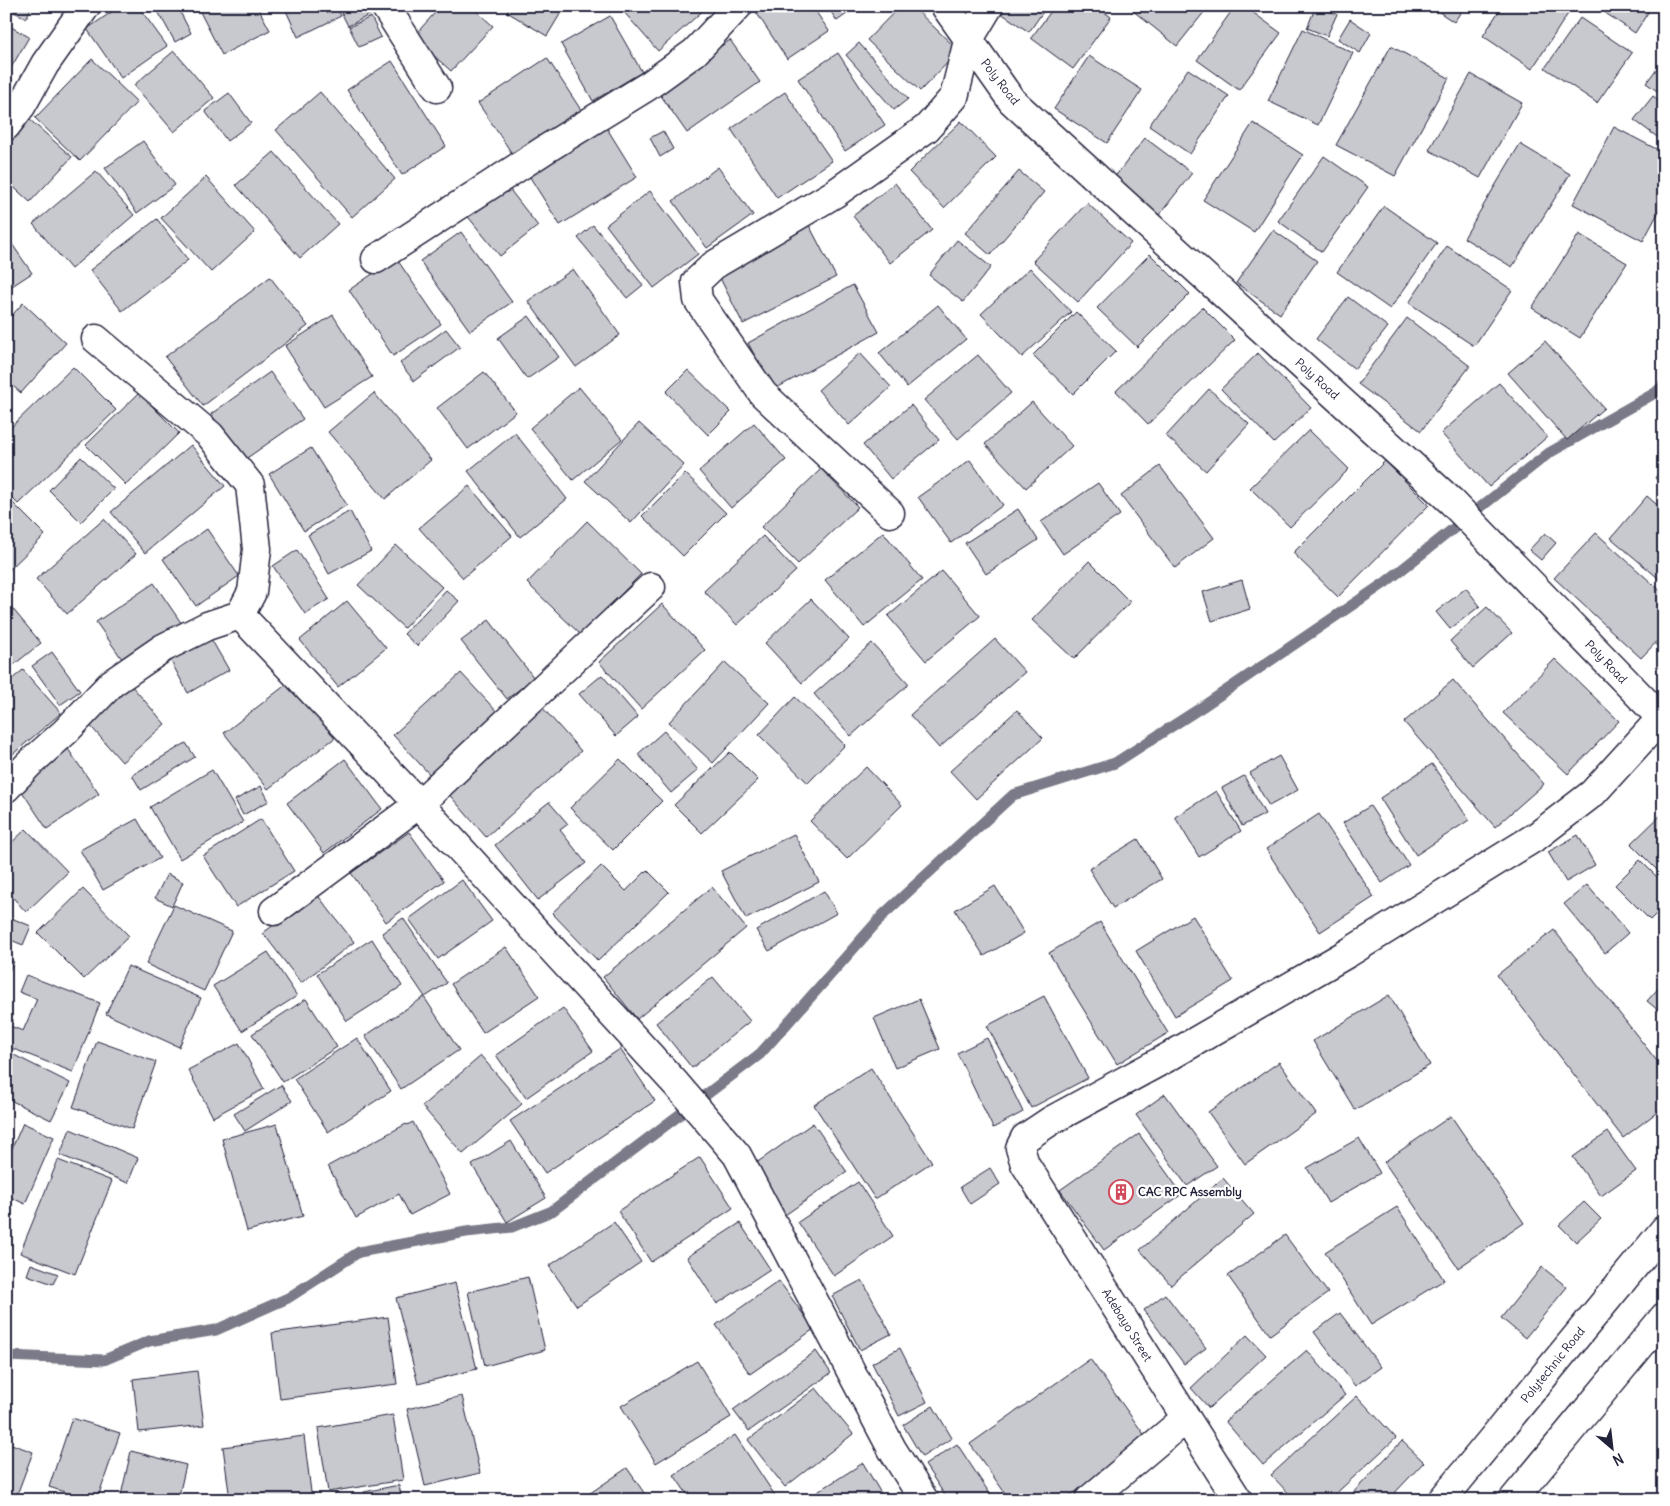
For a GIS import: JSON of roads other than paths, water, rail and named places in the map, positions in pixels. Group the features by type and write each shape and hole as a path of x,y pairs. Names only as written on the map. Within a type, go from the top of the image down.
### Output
{"street":[{"path":"6,126 22,105 45,64 86,6"},
{"path":"385,6 437,88"},
{"path":"376,259 546,148 648,86 695,52 738,6"},
{"name":"Poly Road","path":"945,6 1012,101 1452,502 1663,718"},
{"path":"890,513 763,394 698,300 696,282 714,265 834,194 927,128 954,97 968,41 989,6"},
{"path":"6,788 29,764 65,732 112,683 164,648 208,626 240,615 252,592 258,548 250,485 210,435 96,339"},
{"path":"274,911 419,804 651,587"},
{"path":"240,615 419,804 676,1084 737,1156 892,1449 924,1500"},
{"name":"Adebayo Street","path":"1238,1500 1025,1164 1020,1148 1025,1138 1052,1120 1170,1056 1339,958 1537,836 1593,793 1663,718"},
{"name":"Polytechnic Road","path":"1442,1500 1664,1230"},
{"path":"1513,1500 1664,1317"},
{"path":"1089,1500 1186,1418"}],"waterway":[{"path":"6,1356 104,1360 149,1341 216,1330 288,1298 359,1252 466,1232 512,1227 552,1211 760,1054 884,914 1013,795 1115,763 1202,707 1386,582 1549,453 1655,393 1664,385"}],"place":[{"name":"CAC RPC Assembly","path":"1121,1192"}]}
